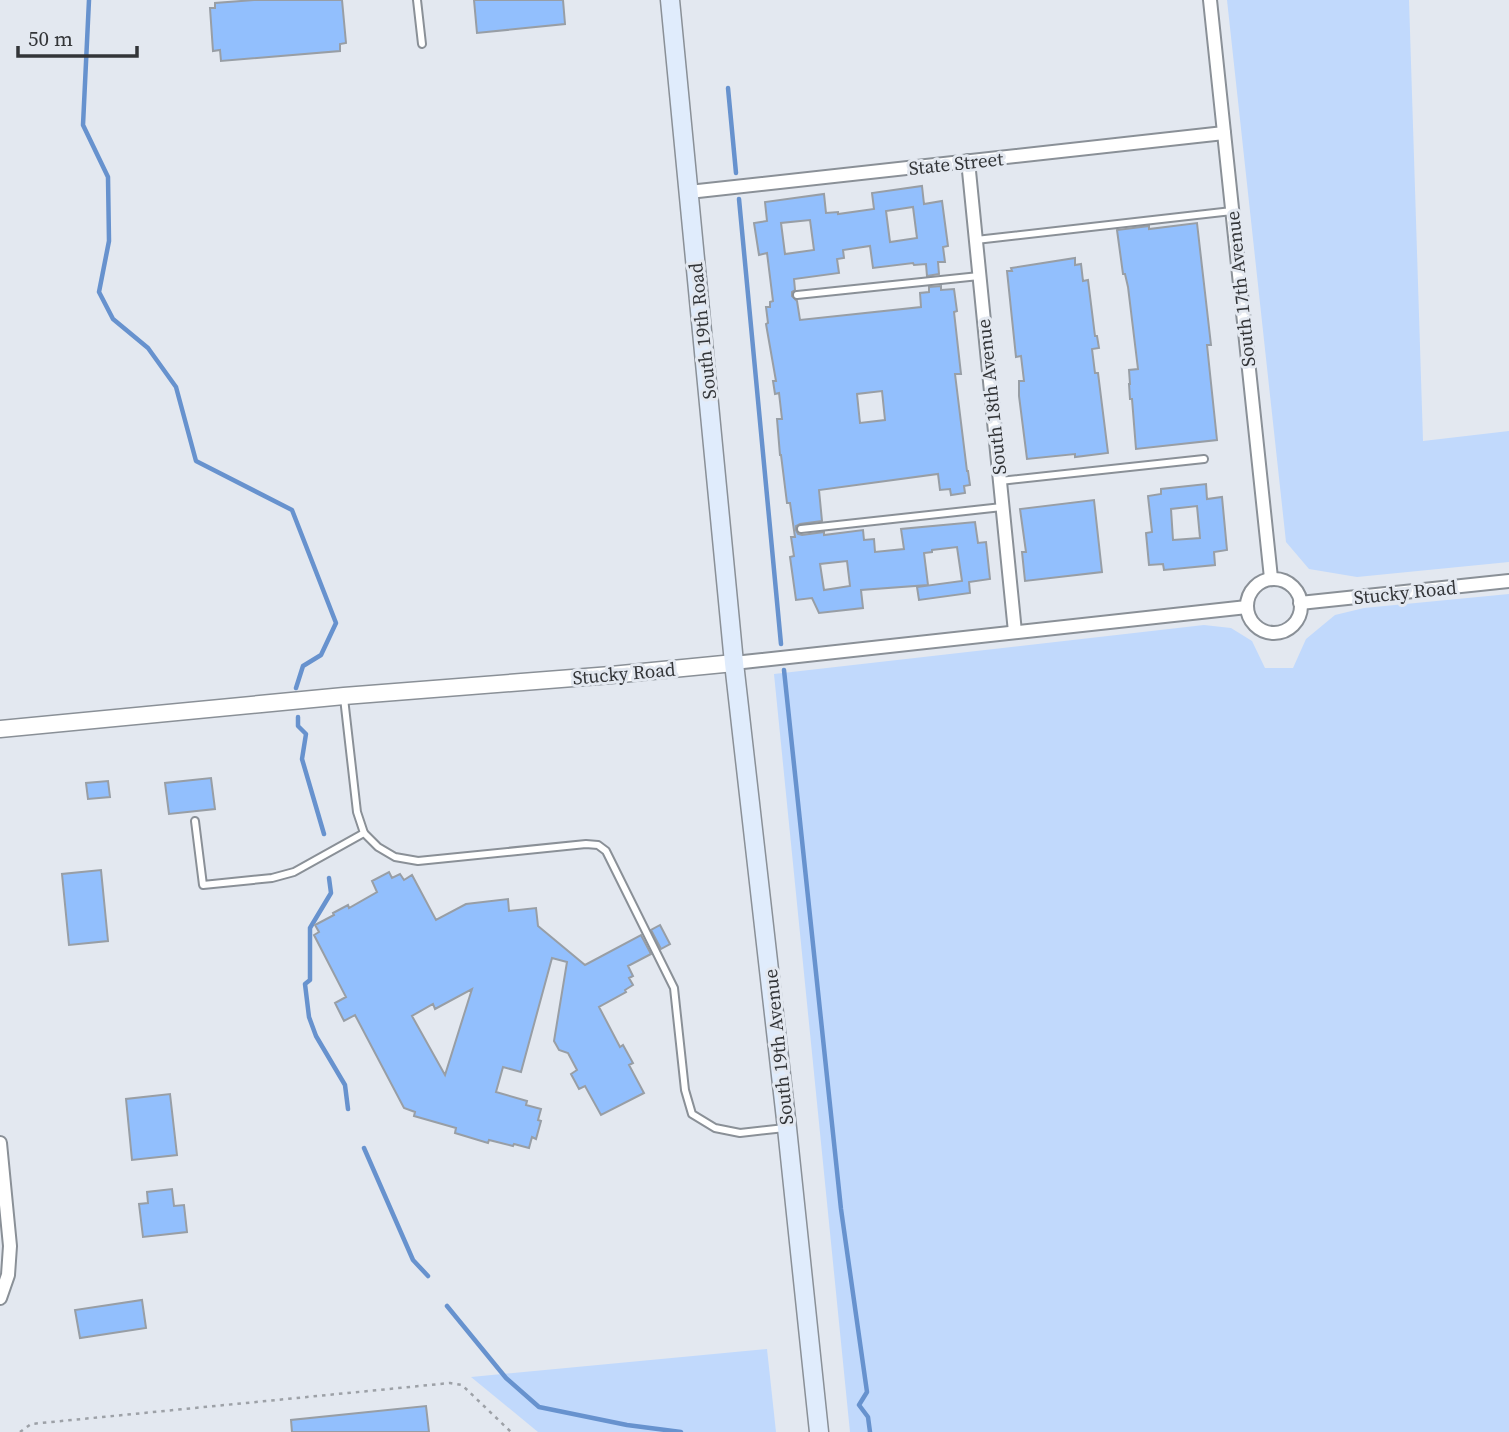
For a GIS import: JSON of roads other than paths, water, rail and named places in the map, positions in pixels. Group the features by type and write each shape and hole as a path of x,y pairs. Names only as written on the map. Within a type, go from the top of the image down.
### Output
{"main road":[{"name":"South 19th Road","path":"670,0 734,663"},
{"name":"South 19th Avenue","path":"734,663 819,1432"}],"street":[{"name":"South 17th Avenue","path":"1210,0 1271,578"},
{"name":"State Street","path":"689,192 1224,133"},
{"name":"South 18th Avenue","path":"968,161 1015,632"},
{"path":"1271,578 1289,584 1295,590 1300,603 1295,622 1280,632 1262,630 1254,624 1247,607 1252,590 1271,578"},
{"name":"Stucky Road","path":"1300,603 1509,581"},
{"name":"Stucky Road","path":"0,730 344,696 734,663 1247,607"},
{"path":"0,1143 10,1246 8,1275 0,1298"}],"lane":[{"path":"417,0 422,44"},
{"path":"975,240 1232,211"},
{"path":"797,295 979,276"},
{"path":"1000,481 1204,460"},
{"path":"801,529 1002,507"},
{"path":"344,696 357,812 364,832 378,848 395,857 418,861 598,845 606,851 674,989 685,1090 692,1114 715,1128 740,1133 787,1128"},
{"path":"195,821 203,885 272,878 294,872 364,832"}],"waterway":[{"path":"89,0 83,125 108,177 109,241 99,292 113,319 148,348 176,387 196,461 292,510 336,623 321,655 303,666 296,688"},
{"path":"728,88 736,173"},
{"path":"739,199 781,644"},
{"path":"784,670 841,1209 867,1392 859,1405 868,1417 870,1432"},
{"path":"298,717 298,726 306,734 302,759 324,834"},
{"path":"329,878 331,893 310,928 310,980 305,984 309,1017 316,1036 345,1085 348,1109"},
{"path":"364,1148 413,1260 428,1276"},
{"path":"447,1306 506,1378 539,1407 627,1425 681,1432"}]}
